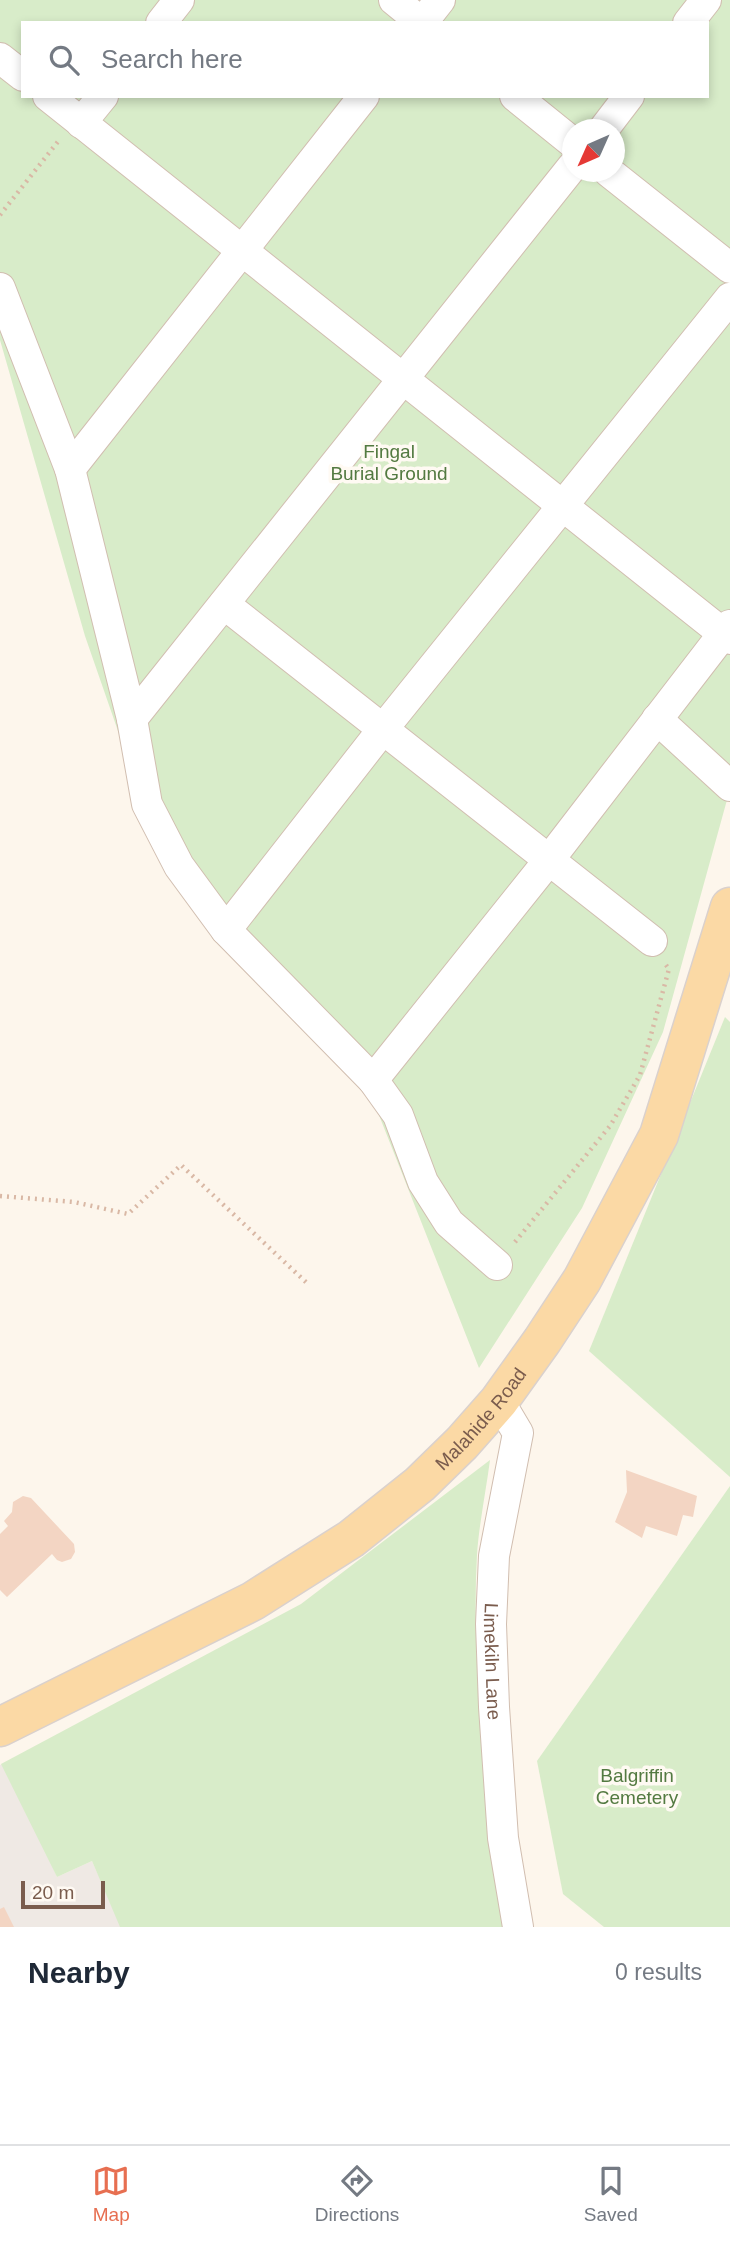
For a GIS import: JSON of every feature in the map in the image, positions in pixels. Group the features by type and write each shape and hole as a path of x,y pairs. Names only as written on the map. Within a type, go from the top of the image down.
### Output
{"main road":[{"name":"Malahide Road","path":"0,1727 253,1601 351,1539 420,1484 462,1443 499,1401 582,1280 659,1135 730,907"}],"street":[{"path":"163,21 179,0"},
{"path":"394,0 420,21"},
{"path":"424,21 440,0"},
{"path":"690,21 706,0"},
{"path":"0,58 21,74"},
{"path":"50,98 563,506 728,632 373,1080"},
{"path":"79,121 101,98"},
{"path":"69,469 361,98"},
{"path":"517,98 562,134"},
{"path":"611,119 627,98"},
{"path":"132,719 562,180"},
{"path":"622,182 730,268"},
{"path":"0,288 69,469 132,719 147,804 179,866 226,929 373,1080 398,1115 423,1182 449,1223 497,1265"},
{"path":"226,929 383,729 730,298"},
{"path":"224,604 652,940"},
{"path":"657,719 730,786"},
{"name":"Limekiln Lane","path":"499,1401 518,1433 494,1556 491,1624 503,1838 518,1927"}],"path":[{"path":"0,215 79,121"},
{"path":"497,1265 610,1126 640,1075 669,969 652,940"},
{"path":"0,1196 74,1202 128,1214 181,1165 309,1285"}],"shaded area":[{"path":"6,1762 57,1877 92,1861 121,1927 0,1927 0,1765"}],"green space":[{"name":"Fingal Burial Ground","path":"0,0 730,0 730,789 663,1032 582,1208 479,1368 373,1100 169,878 85,636 0,340"},
{"path":"725,1017 730,1022 730,1477 589,1351"},
{"path":"490,1460 477,1555 476,1649 483,1742 505,1927 120,1927 92,1861 57,1877 1,1764 301,1604"},
{"name":"Balgriffin Cemetery","path":"730,1486 730,1927 604,1927 563,1894 537,1761"}],"building":[{"path":"626,1470 697,1496 693,1517 683,1515 677,1536 646,1526 642,1538 615,1522 627,1492"},
{"path":"23,1496 31,1498 74,1544 75,1552 71,1559 62,1562 52,1554 7,1597 0,1590 0,1534 8,1526 4,1521 12,1512 13,1502"},
{"path":"4,1907 14,1927 0,1927 0,1909"}]}
